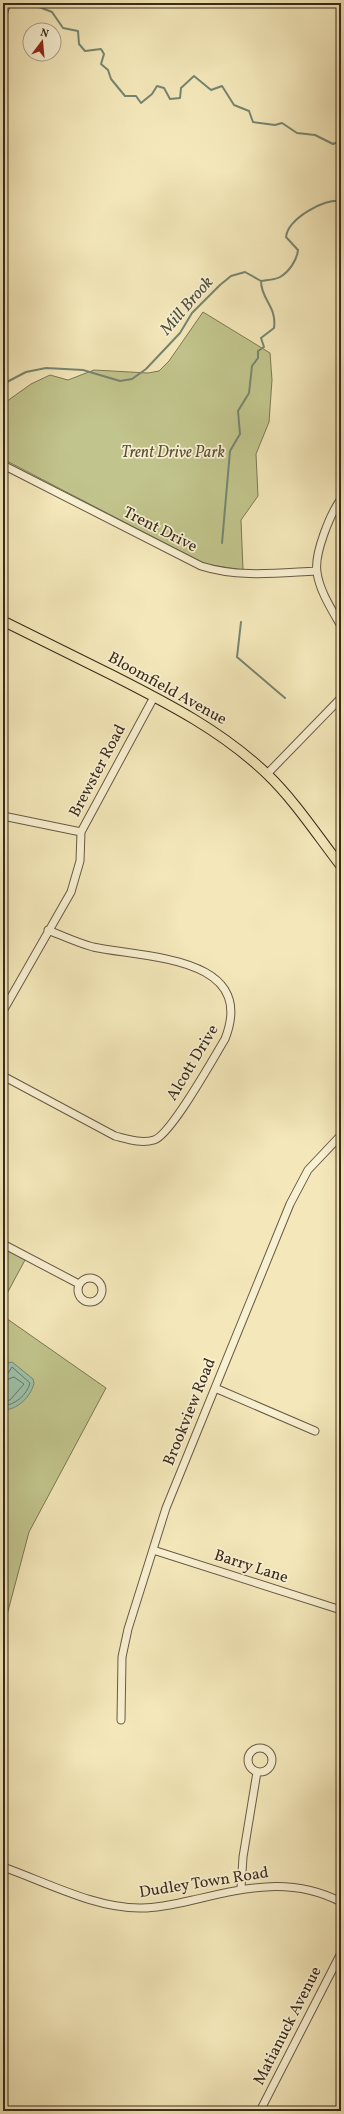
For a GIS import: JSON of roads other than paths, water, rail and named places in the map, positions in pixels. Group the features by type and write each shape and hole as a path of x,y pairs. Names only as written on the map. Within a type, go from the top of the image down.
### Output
{"main road":[{"name":"Bloomfield Avenue","path":"3,621 186,714 223,738 267,774 297,809 341,866"}],"street":[{"path":"3,14 7,3"},
{"name":"Trent Drive","path":"3,465 201,566 217,571 241,574 316,572"},
{"path":"341,499 323,536 316,572 324,594 341,626"},
{"name":"Brewster Road","path":"3,1011 71,892 80,861 81,832 154,697"},
{"path":"267,774 341,698"},
{"path":"3,816 81,832"},
{"name":"Alcott Drive","path":"3,1076 115,1136 135,1141 155,1140 170,1128 226,1039 231,1024 231,1008 225,990 210,976 187,963 150,954 82,944 48,930"},
{"name":"Brookview Road","path":"121,1720 122,1657 128,1629 166,1508 290,1204 308,1170 341,1135"},
{"path":"3,1244 79,1284"},
{"path":"214,1388 315,1431"},
{"name":"Barry Lane","path":"153,1550 341,1610"},
{"path":"241,1888 243,1858 257,1772"},
{"name":"Dudley Town Road","path":"3,1867 87,1898 126,1908 157,1907 241,1888 277,1886 295,1887 332,1897 341,1902"},
{"name":"Matianuck Avenue","path":"260,2111 341,1953"}],"water":[{"path":"12,1362 33,1379 34,1383 30,1393 23,1402 13,1408 3,1410 3,1377 8,1363"}],"waterway":[{"path":"29,3 52,12 63,28 78,31 79,44 85,51 101,49 104,54 101,64 108,70 111,79 125,96 136,96 141,103 152,94 157,86 164,88 170,99 180,98 181,88 194,76 211,90 222,86 234,105 249,111 253,122 275,125 282,123 297,133 315,135 333,144 341,141"},
{"name":"Mill Brook","path":"3,384 26,372 46,368 83,370 120,381 132,379 146,369 180,333 192,313 231,276 245,272 261,281 276,279 283,275 292,265 298,250 286,237 288,230 293,223 317,206 334,201 341,201"},
{"path":"222,543 230,451 240,434 238,411 249,393 252,366 258,358 258,351 264,347 261,338 274,328 273,314 263,293 261,281"},
{"path":"241,622 237,657 285,698"}],"park label":[{"name":"Trent Drive Park","path":"173,453"}]}
